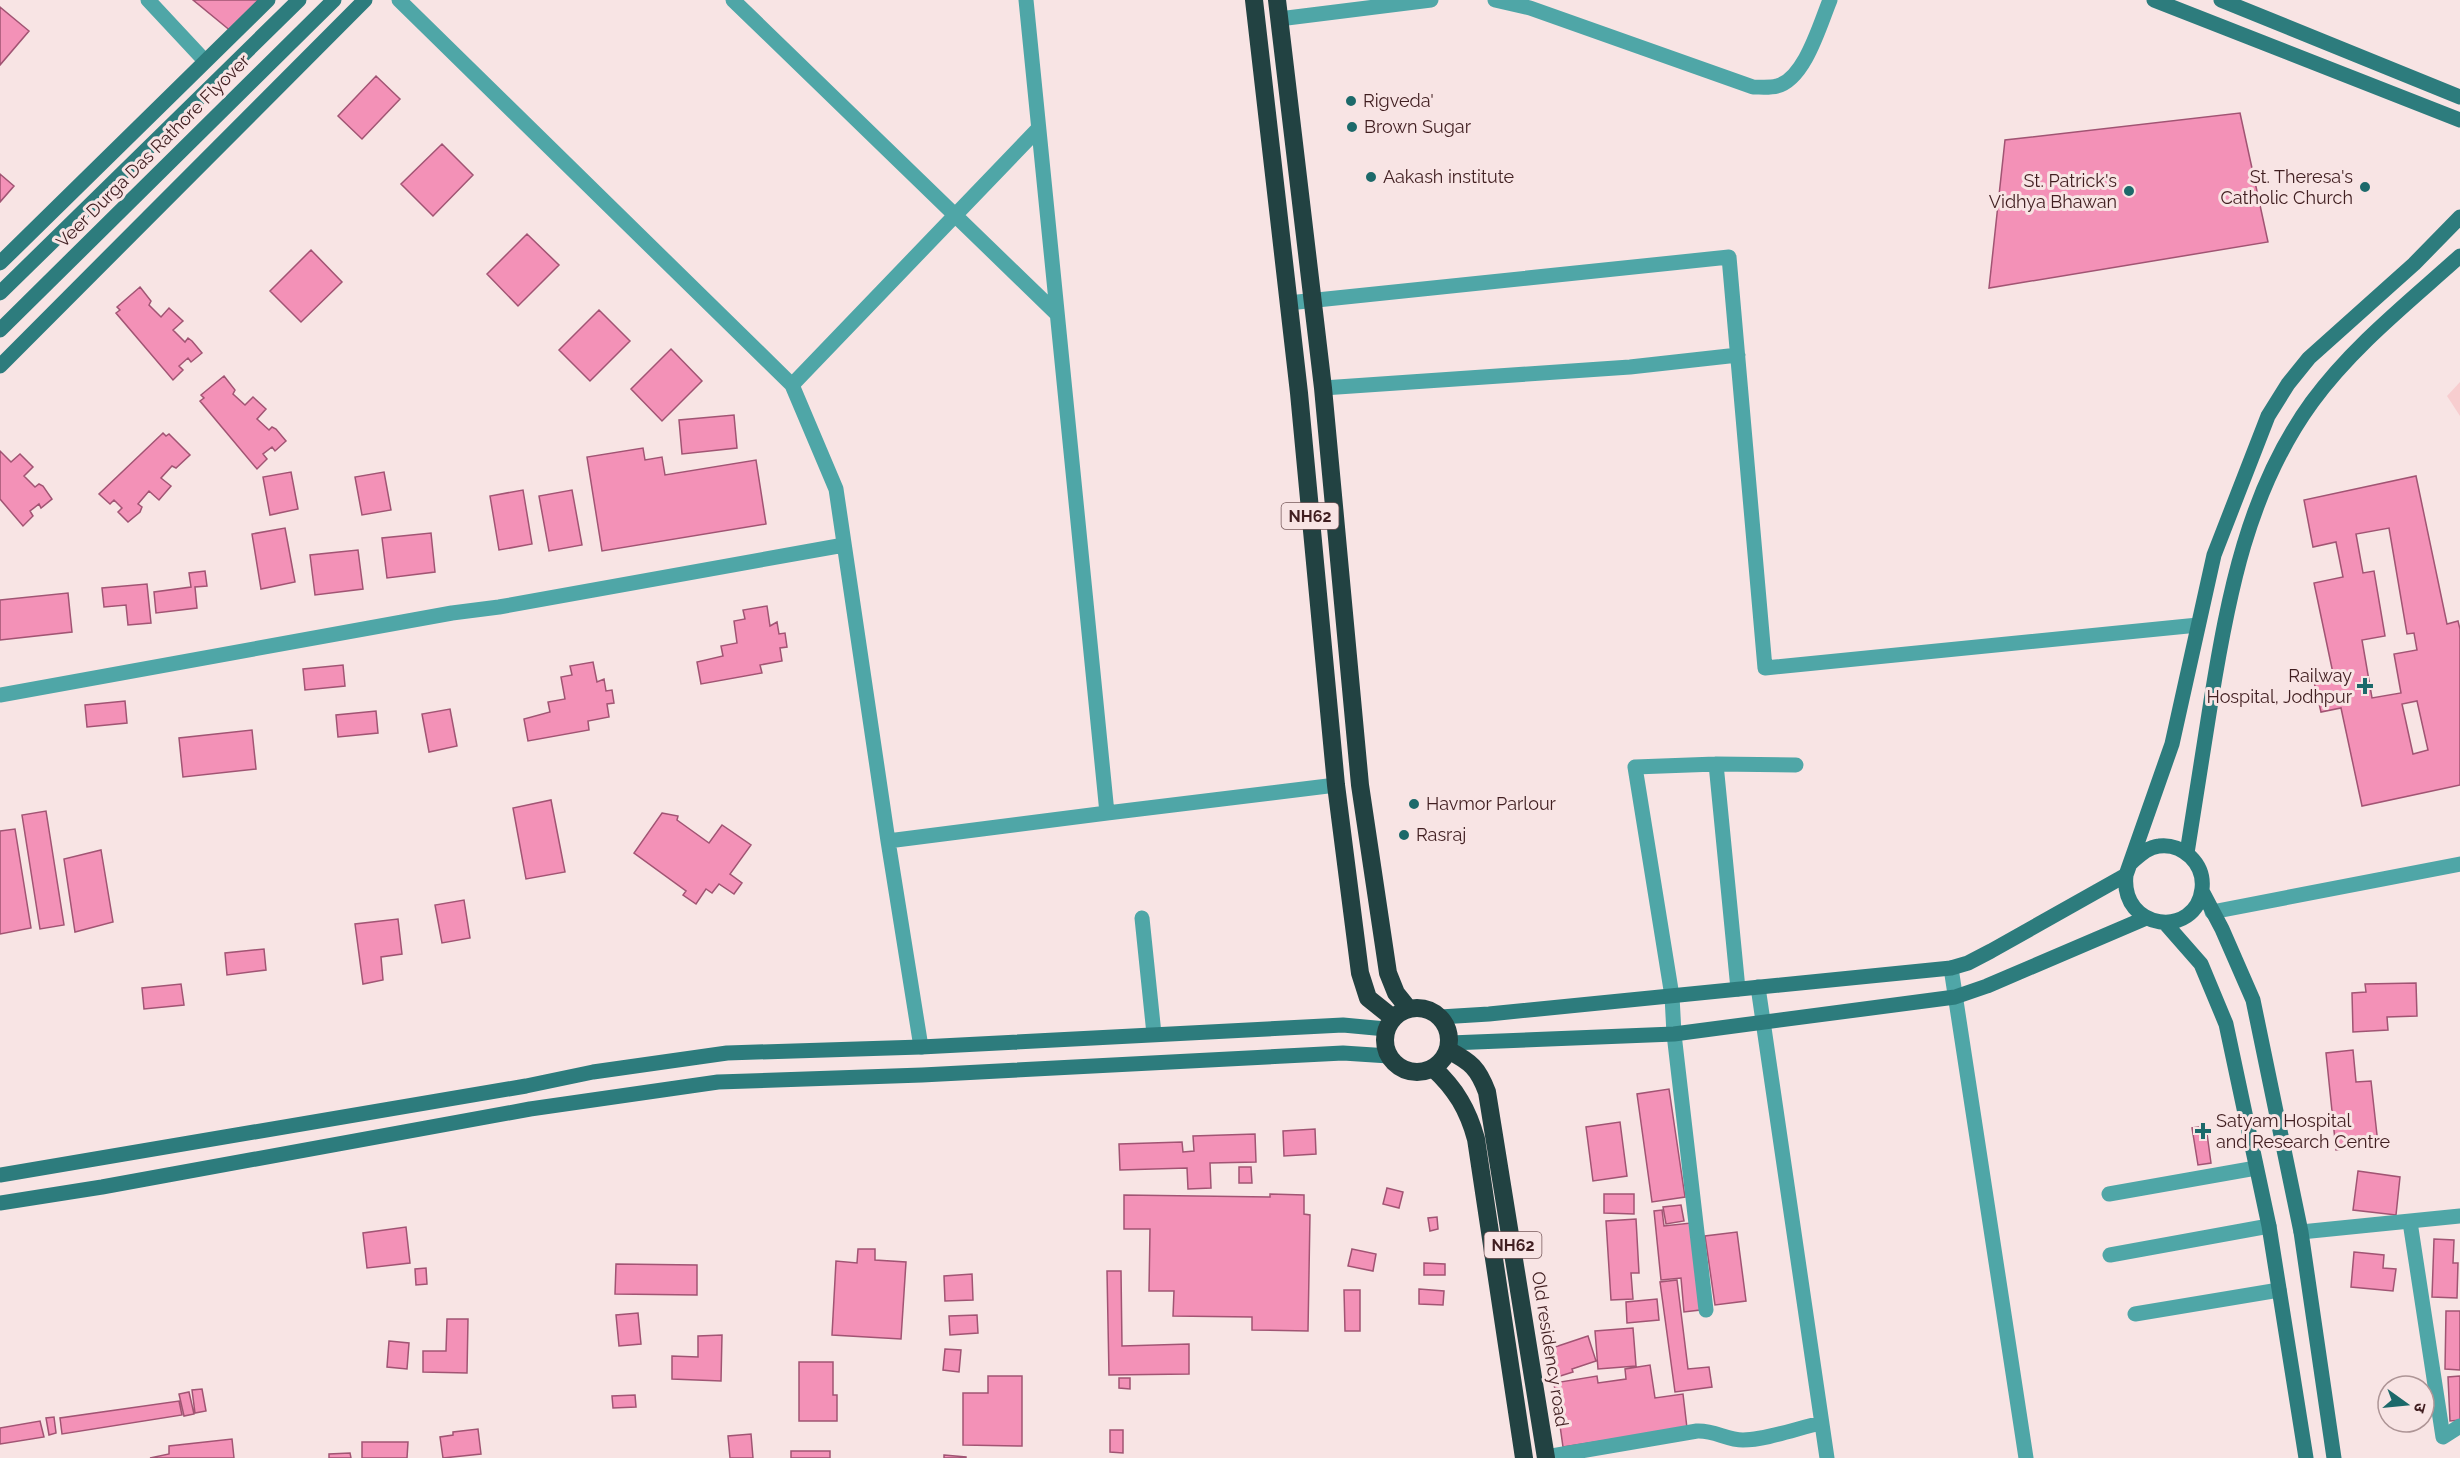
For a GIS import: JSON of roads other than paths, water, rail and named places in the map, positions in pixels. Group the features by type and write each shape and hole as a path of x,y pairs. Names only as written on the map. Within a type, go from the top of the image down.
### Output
{"highway":[{"name":"NH62","path":"1254,0 1288,303 1336,785 1361,981 1368,998 1389,1024"},
{"name":"NH62","path":"1277,0 1323,388 1360,785 1388,973 1396,993 1408,1008"},
{"path":"1420,1007 1431,1010 1440,1017 1448,1029 1449,1046 1442,1061 1433,1068 1421,1072 1408,1071 1397,1066 1389,1056 1385,1043 1389,1024 1408,1008 1420,1007"},
{"name":"Old residency road","path":"1449,1046 1473,1065 1487,1092 1546,1458"},
{"name":"NH62","path":"1433,1068 1449,1083 1460,1098 1469,1115 1476,1139 1524,1458"}],"street":[{"path":"147,0 205,61"},
{"path":"0,263 267,0"},
{"name":"Veer Durga Das Rathore Flyover","path":"0,293 299,0"},
{"name":"Veer Durga Das Rathore Flyover","path":"0,330 334,0"},
{"path":"0,366 365,0"},
{"path":"399,0 792,385 836,489 921,1047"},
{"path":"733,0 1057,314"},
{"path":"1026,0 1107,813"},
{"path":"1279,19 1431,0"},
{"path":"1495,0 1530,8 1753,87 1778,86 1793,77 1803,63 1830,0"},
{"path":"2154,0 2460,120"},
{"path":"2222,0 2460,97"},
{"path":"792,385 1038,129"},
{"path":"2202,891 2197,903 2188,914 2164,923 2146,918 2131,904 2125,885 2172,744 2214,555 2244,474 2268,416 2288,384 2309,358 2414,264 2460,217"},
{"path":"1288,303 1729,256 1765,668 2198,625"},
{"path":"2187,854 2223,627 2248,528 2274,464 2311,403 2336,373 2378,330 2460,256"},
{"path":"1323,388 1630,368 1738,355"},
{"path":"0,695 844,545"},
{"path":"1706,1310 1674,1034 1672,996 1635,767 1716,764 1796,765"},
{"path":"1716,764 1738,989"},
{"path":"888,841 1336,785"},
{"path":"1440,1017 1951,968 1968,963 1991,951 2129,869 2143,851 2158,846 2173,847 2187,854 2200,870 2202,891 2222,929 2253,1000 2301,1232 2334,1458"},
{"path":"2212,912 2460,864"},
{"path":"1142,918 1154,1034"},
{"path":"1449,1046 1674,1034 1955,997 1987,987 2146,918"},
{"path":"2164,923 2201,964 2226,1024 2269,1226 2306,1458"},
{"path":"1951,968 2026,1458"},
{"path":"1758,987 1827,1458"},
{"path":"0,1175 526,1086 593,1072 727,1053 921,1047 1389,1024"},
{"path":"0,1203 102,1187 530,1109 718,1082 922,1075 1343,1053 1389,1056"},
{"path":"2109,1194 2256,1168"},
{"path":"2301,1232 2460,1216"},
{"path":"2410,1222 2443,1437 2460,1426"},
{"path":"2110,1255 2269,1226"},
{"path":"2135,1314 2279,1290"},
{"path":"1546,1458 1698,1431 1749,1440 1821,1423"}],"place":[{"name":"Rigveda'","path":"1351,101"},
{"name":"Brown Sugar","path":"1352,127"},
{"name":"Aakash institute","path":"1371,177"},
{"name":"St. Theresa's Catholic Church","path":"2365,187"},
{"name":"St. Patrick's Vidhya Bhawan","path":"2129,191"},
{"name":"Railway Hospital, Jodhpur","path":"2365,686"},
{"name":"Havmor Parlour","path":"1414,804"},
{"name":"Rasraj","path":"1404,835"},
{"name":"Satyam Hospital and Research Centre","path":"2203,1131"}]}
